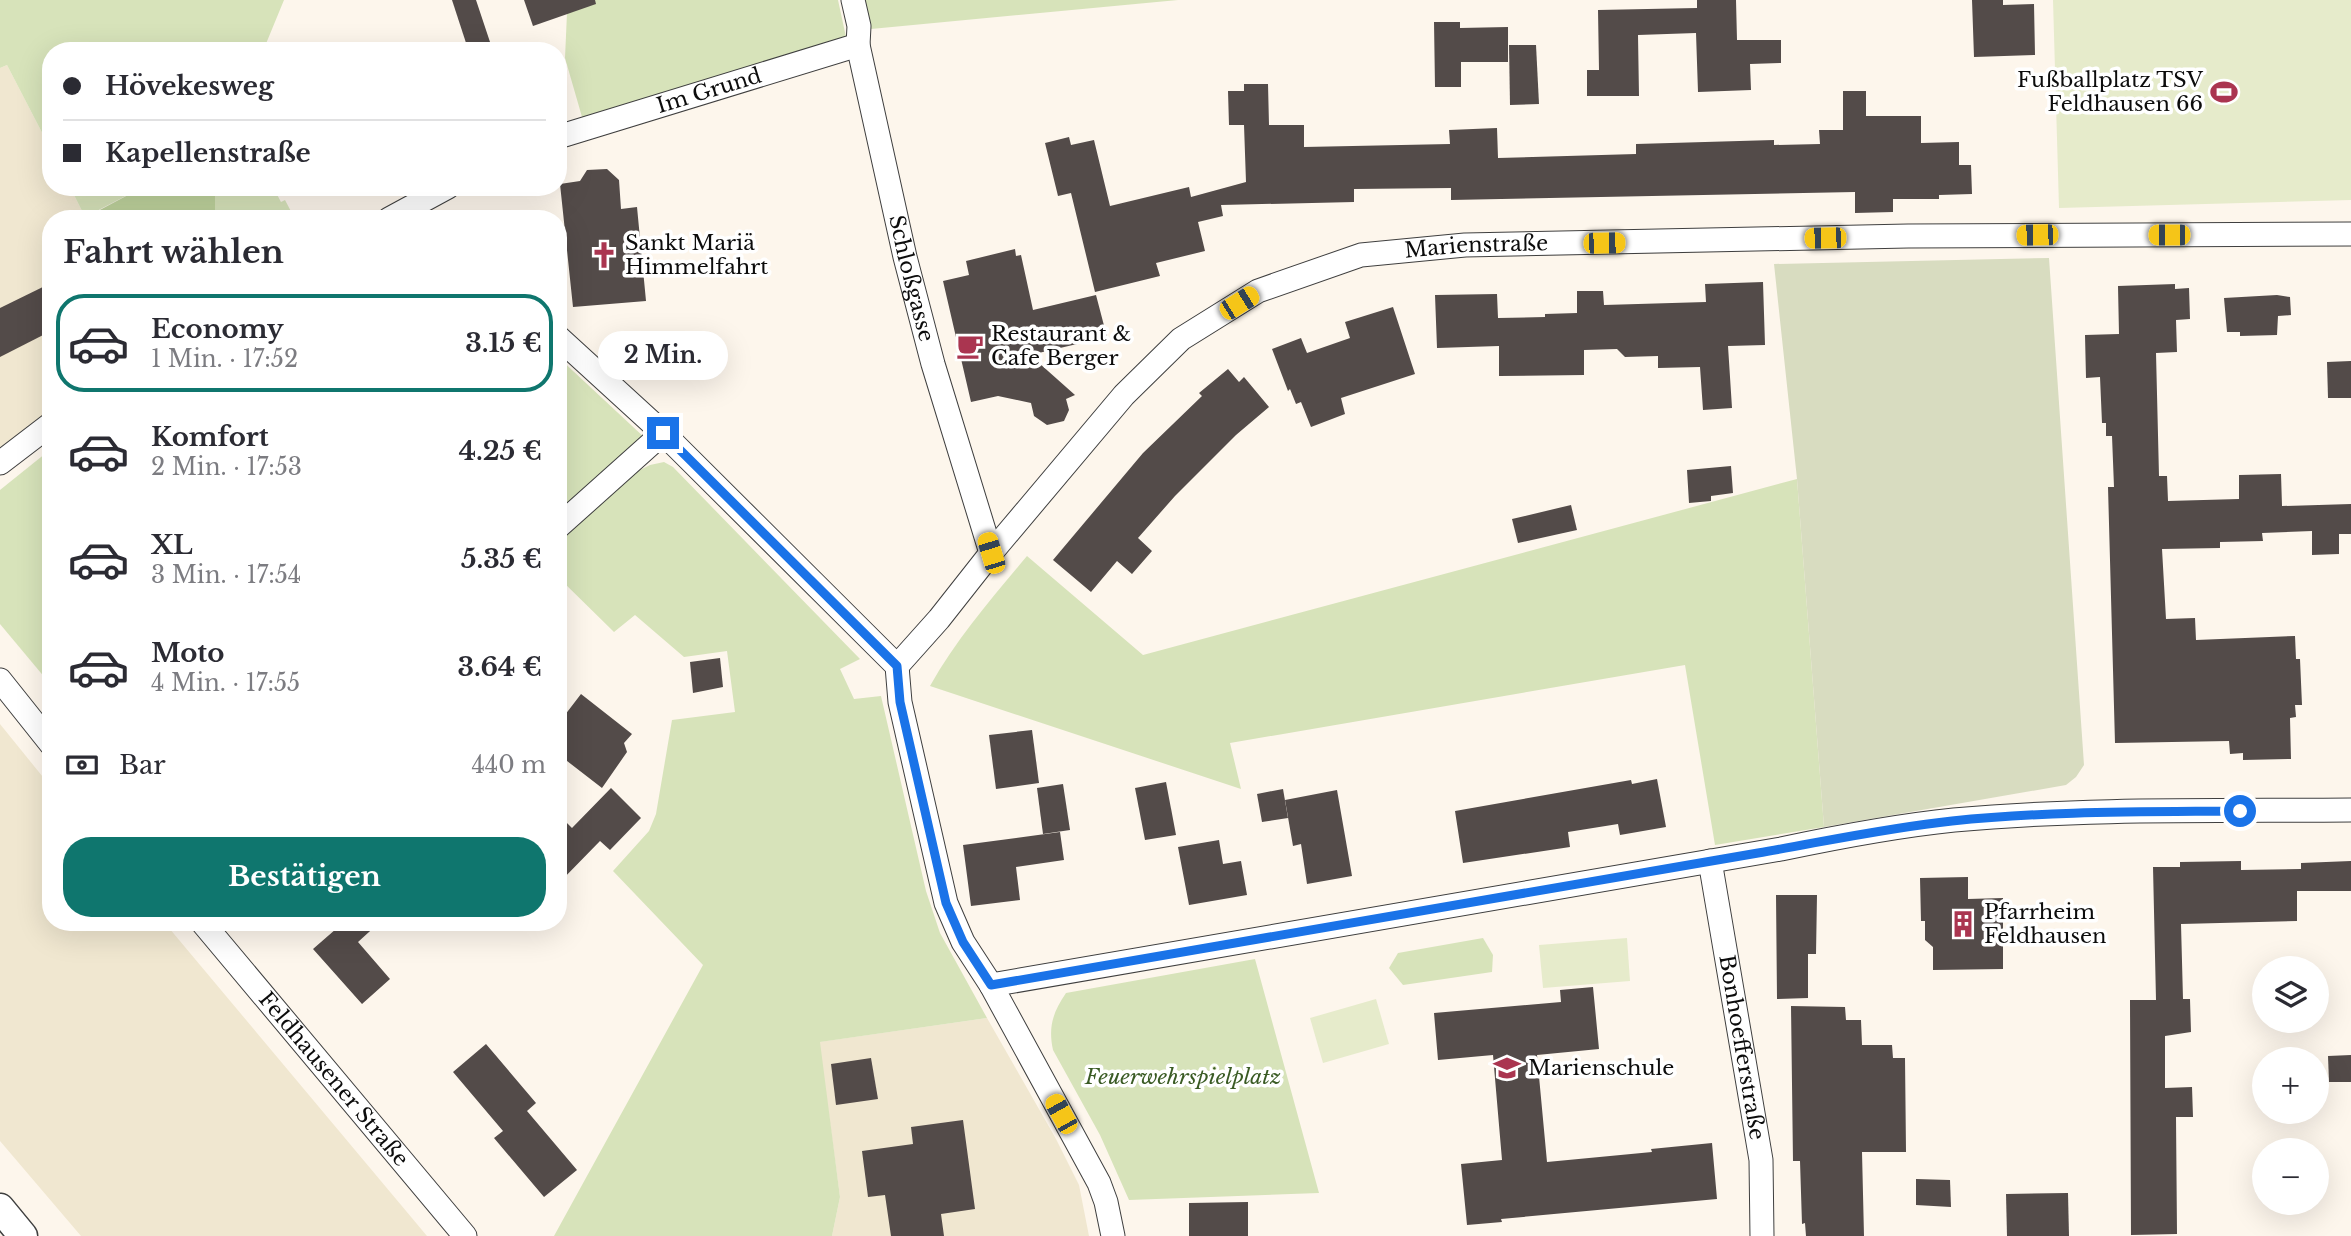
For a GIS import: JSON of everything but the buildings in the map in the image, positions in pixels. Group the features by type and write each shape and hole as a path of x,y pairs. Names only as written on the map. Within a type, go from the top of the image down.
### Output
{"street":[{"name":"Schloßgasse","path":"853,0 859,26 858,45 908,271 933,364 991,553"},
{"name":"Im Grund","path":"567,134 858,45"},
{"path":"424,210 439,196"},
{"name":"Marienstraße","path":"897,666 1124,395 1181,339 1258,291 1361,255 1465,245 1921,236 2351,233"},
{"path":"567,346 663,433 897,666 900,702 946,903 963,942 991,985 1099,1183 1113,1236"},
{"path":"0,463 42,431"},
{"path":"567,519 663,433"},
{"path":"0,680 42,733"},
{"path":"991,985 1710,862 1861,833 1954,820 2096,813 2351,810"},
{"name":"Bonhoefferstraße","path":"1710,862 1760,1160 1762,1236"},
{"name":"Feldhausener Straße","path":"210,931 465,1236"},
{"path":"0,1208 23,1236"}],"shaded area":[{"path":"7,65 42,133 42,196 74,196 82,210 42,210 42,418 0,450 0,68"},
{"path":"0,724 42,776 42,931 172,931 427,1236 81,1236 0,1141"},
{"path":"987,1018 1079,1185 1089,1236 832,1236 840,1197 819,1042"}],"green space":[{"path":"0,0 284,0 267,42 42,42 42,133 7,65 0,68"},
{"path":"563,0 838,0 846,37 582,117 567,65 567,13"},
{"path":"865,0 1178,0 871,29"},
{"name":"Fußballplatz TSV Feldhausen 66","path":"2053,0 2351,0 2351,200 2059,208"},
{"path":"74,196 126,196 99,210 82,210"},
{"path":"126,196 215,196 215,210 100,210"},
{"path":"215,196 278,196 281,202 285,200 290,210 215,210"},
{"path":"2049,258 2084,765 2066,785 1824,827 1797,479 1774,264"},
{"path":"567,365 646,439 567,509"},
{"path":"42,456 42,674 0,624 0,490"},
{"path":"664,462 673,467 860,659 840,669 854,699 881,696 926,891 940,933 987,1018 820,1042 840,1197 832,1236 554,1236 703,965 613,871 649,831 656,814 672,720 735,712 727,651 684,657 635,615 614,632 567,586 567,532 636,472"},
{"path":"1797,479 1824,827 1715,845 1685,665 1230,743 1241,789 930,686 963,635 1027,556 1143,655"},
{"path":"1483,938 1493,955 1492,972 1403,985 1389,968 1398,953"},
{"path":"1627,938 1630,981 1543,988 1539,945"},
{"name":"Feuerwehrspielplatz","path":"1255,959 1319,1193 1129,1200 1100,1135 1053,1050 1051,1027 1058,1007 1066,993"},
{"path":"1376,999 1389,1044 1323,1063 1310,1018"}],"place":[{"name":"Fußballplatz TSV Feldhausen 66","path":"2224,92"},
{"name":"Sankt Mariä Himmelfahrt","path":"604,255"},
{"name":"Restaurant & Cafe Berger","path":"970,346"},
{"name":"Pfarrheim Feldhausen","path":"1963,924"},
{"name":"Marienschule","path":"1507,1068"}],"route":[{"path":"663,433 897,666 900,702 946,903 963,942 991,985 1861,833 1954,820 2096,813 2240,811"}]}
